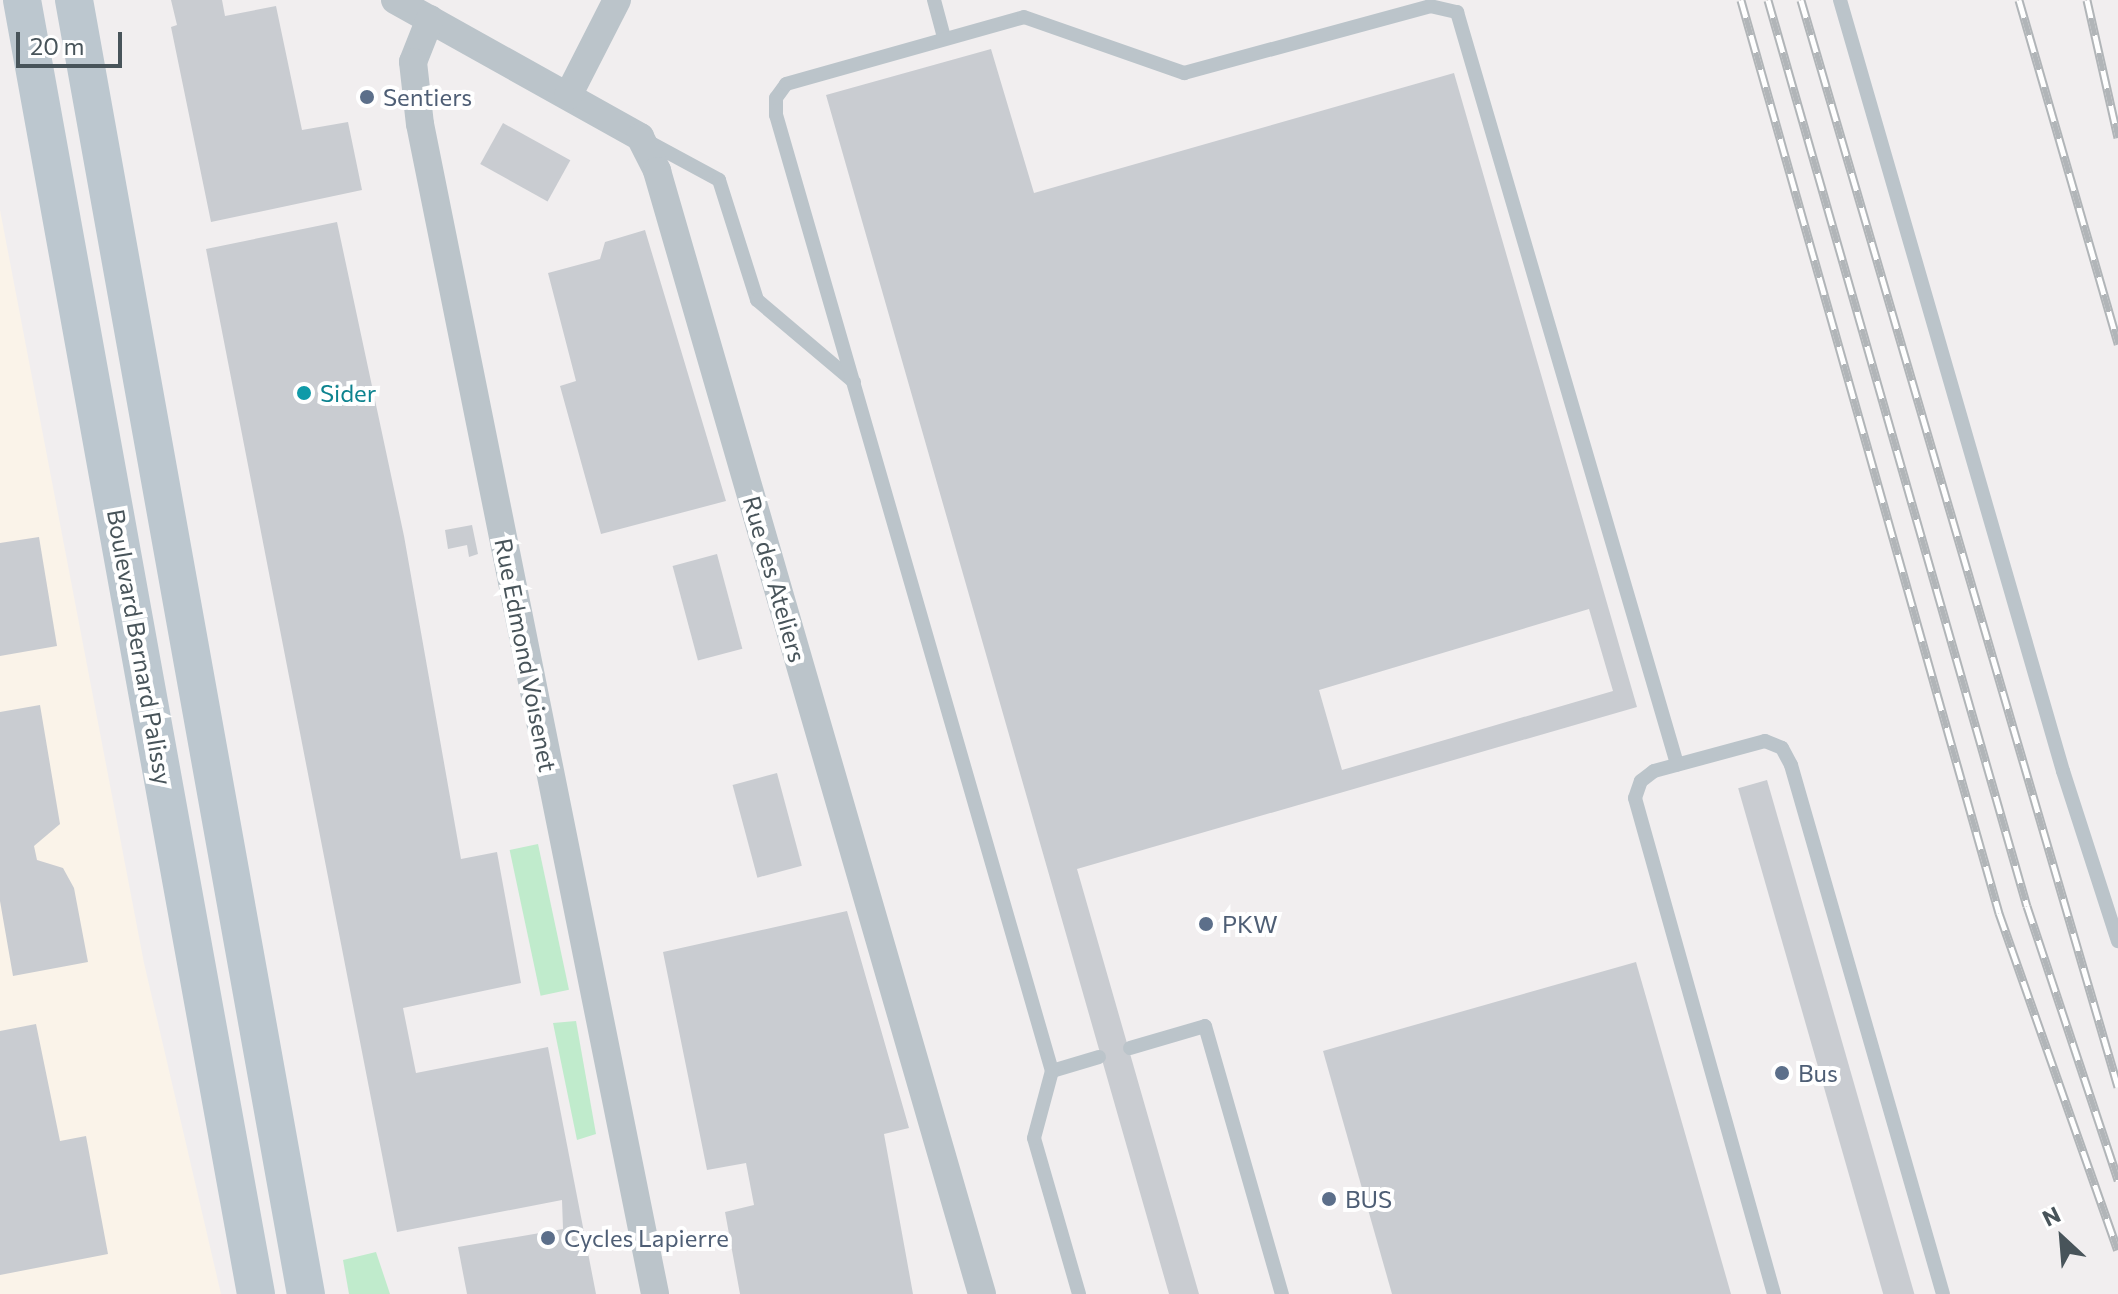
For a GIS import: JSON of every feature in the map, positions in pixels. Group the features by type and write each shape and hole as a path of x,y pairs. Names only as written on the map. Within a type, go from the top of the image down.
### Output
{"main road":[{"name":"Boulevard Bernard Palissy","path":"22,0 256,1294"},
{"name":"Boulevard Bernard Palissy","path":"74,0 306,1294"}],"street":[{"path":"395,0 640,137"},
{"path":"568,96 617,0"},
{"name":"Rue Edmond Voisenet","path":"430,19 413,62 420,124 655,1294"},
{"name":"Rue des Ateliers","path":"640,137 657,171 982,1294"}],"lane":[{"path":"934,0 944,37"},
{"path":"1840,0 2063,771 2118,941"},
{"path":"1079,1294 1034,1138 1052,1071 854,382 776,98 794,80 1024,17 1184,73 1430,6 1457,12 1677,764"},
{"path":"640,137 719,180 757,300 854,382"},
{"path":"1774,1294 1636,806 1641,781 1677,764 1765,741 1788,756 1943,1294"},
{"path":"1130,1048 1205,1026 1282,1294"},
{"path":"1052,1071 1099,1057"}],"shaded area":[{"path":"0,210 144,963 221,1294 0,1294"}],"green space":[{"path":"538,844 569,990 541,996 510,850"},
{"path":"576,1021 596,1134 577,1140 553,1023"},
{"path":"376,1252 390,1294 349,1294 343,1260"}],"building":[{"path":"171,0 222,0 225,16 276,6 302,130 348,122 362,190 211,222 171,27 177,25"},
{"path":"991,49 1034,193 1454,73 1637,707 1077,869 1199,1294 1169,1294 826,95","holes":["1589,609 1613,691 1342,770 1319,690"]},
{"path":"503,123 570,160 548,201 480,164"},
{"path":"337,222 404,536 461,859 497,852 521,983 403,1008 416,1073 548,1047 596,1294 467,1294 458,1247 563,1229 562,1200 397,1232 206,249"},
{"path":"645,230 726,501 601,534 560,386 576,381 548,273 600,259 605,242"},
{"path":"472,525 478,554 469,557 467,545 448,549 445,530"},
{"path":"39,537 57,646 0,656 0,543"},
{"path":"717,554 742,649 698,661 673,566"},
{"path":"40,705 60,824 34,846 37,860 63,868 74,888 88,962 13,976 0,901 0,712"},
{"path":"777,773 802,866 757,878 733,785"},
{"path":"1767,780 1914,1294 1883,1294 1738,788"},
{"path":"847,911 909,1128 884,1134 913,1294 740,1294 725,1212 754,1205 746,1163 707,1170 663,952"},
{"path":"1636,962 1731,1294 1392,1294 1323,1051"},
{"path":"36,1024 60,1141 86,1136 108,1254 0,1275 0,1031"}],"railway":[{"path":"1741,0 1999,913 2118,1250"},
{"path":"1768,0 2027,906 2118,1180"},
{"path":"1801,0 2118,1087"},
{"path":"2019,0 2118,344"},
{"path":"2087,0 2118,138"}],"place":[{"name":"Sentiers","path":"367,97"},
{"name":"Sider","path":"304,393"},
{"name":"PKW","path":"1206,924"},
{"name":"Bus","path":"1782,1073"},
{"name":"BUS","path":"1329,1199"},
{"name":"Cycles Lapierre","path":"548,1238"}]}
